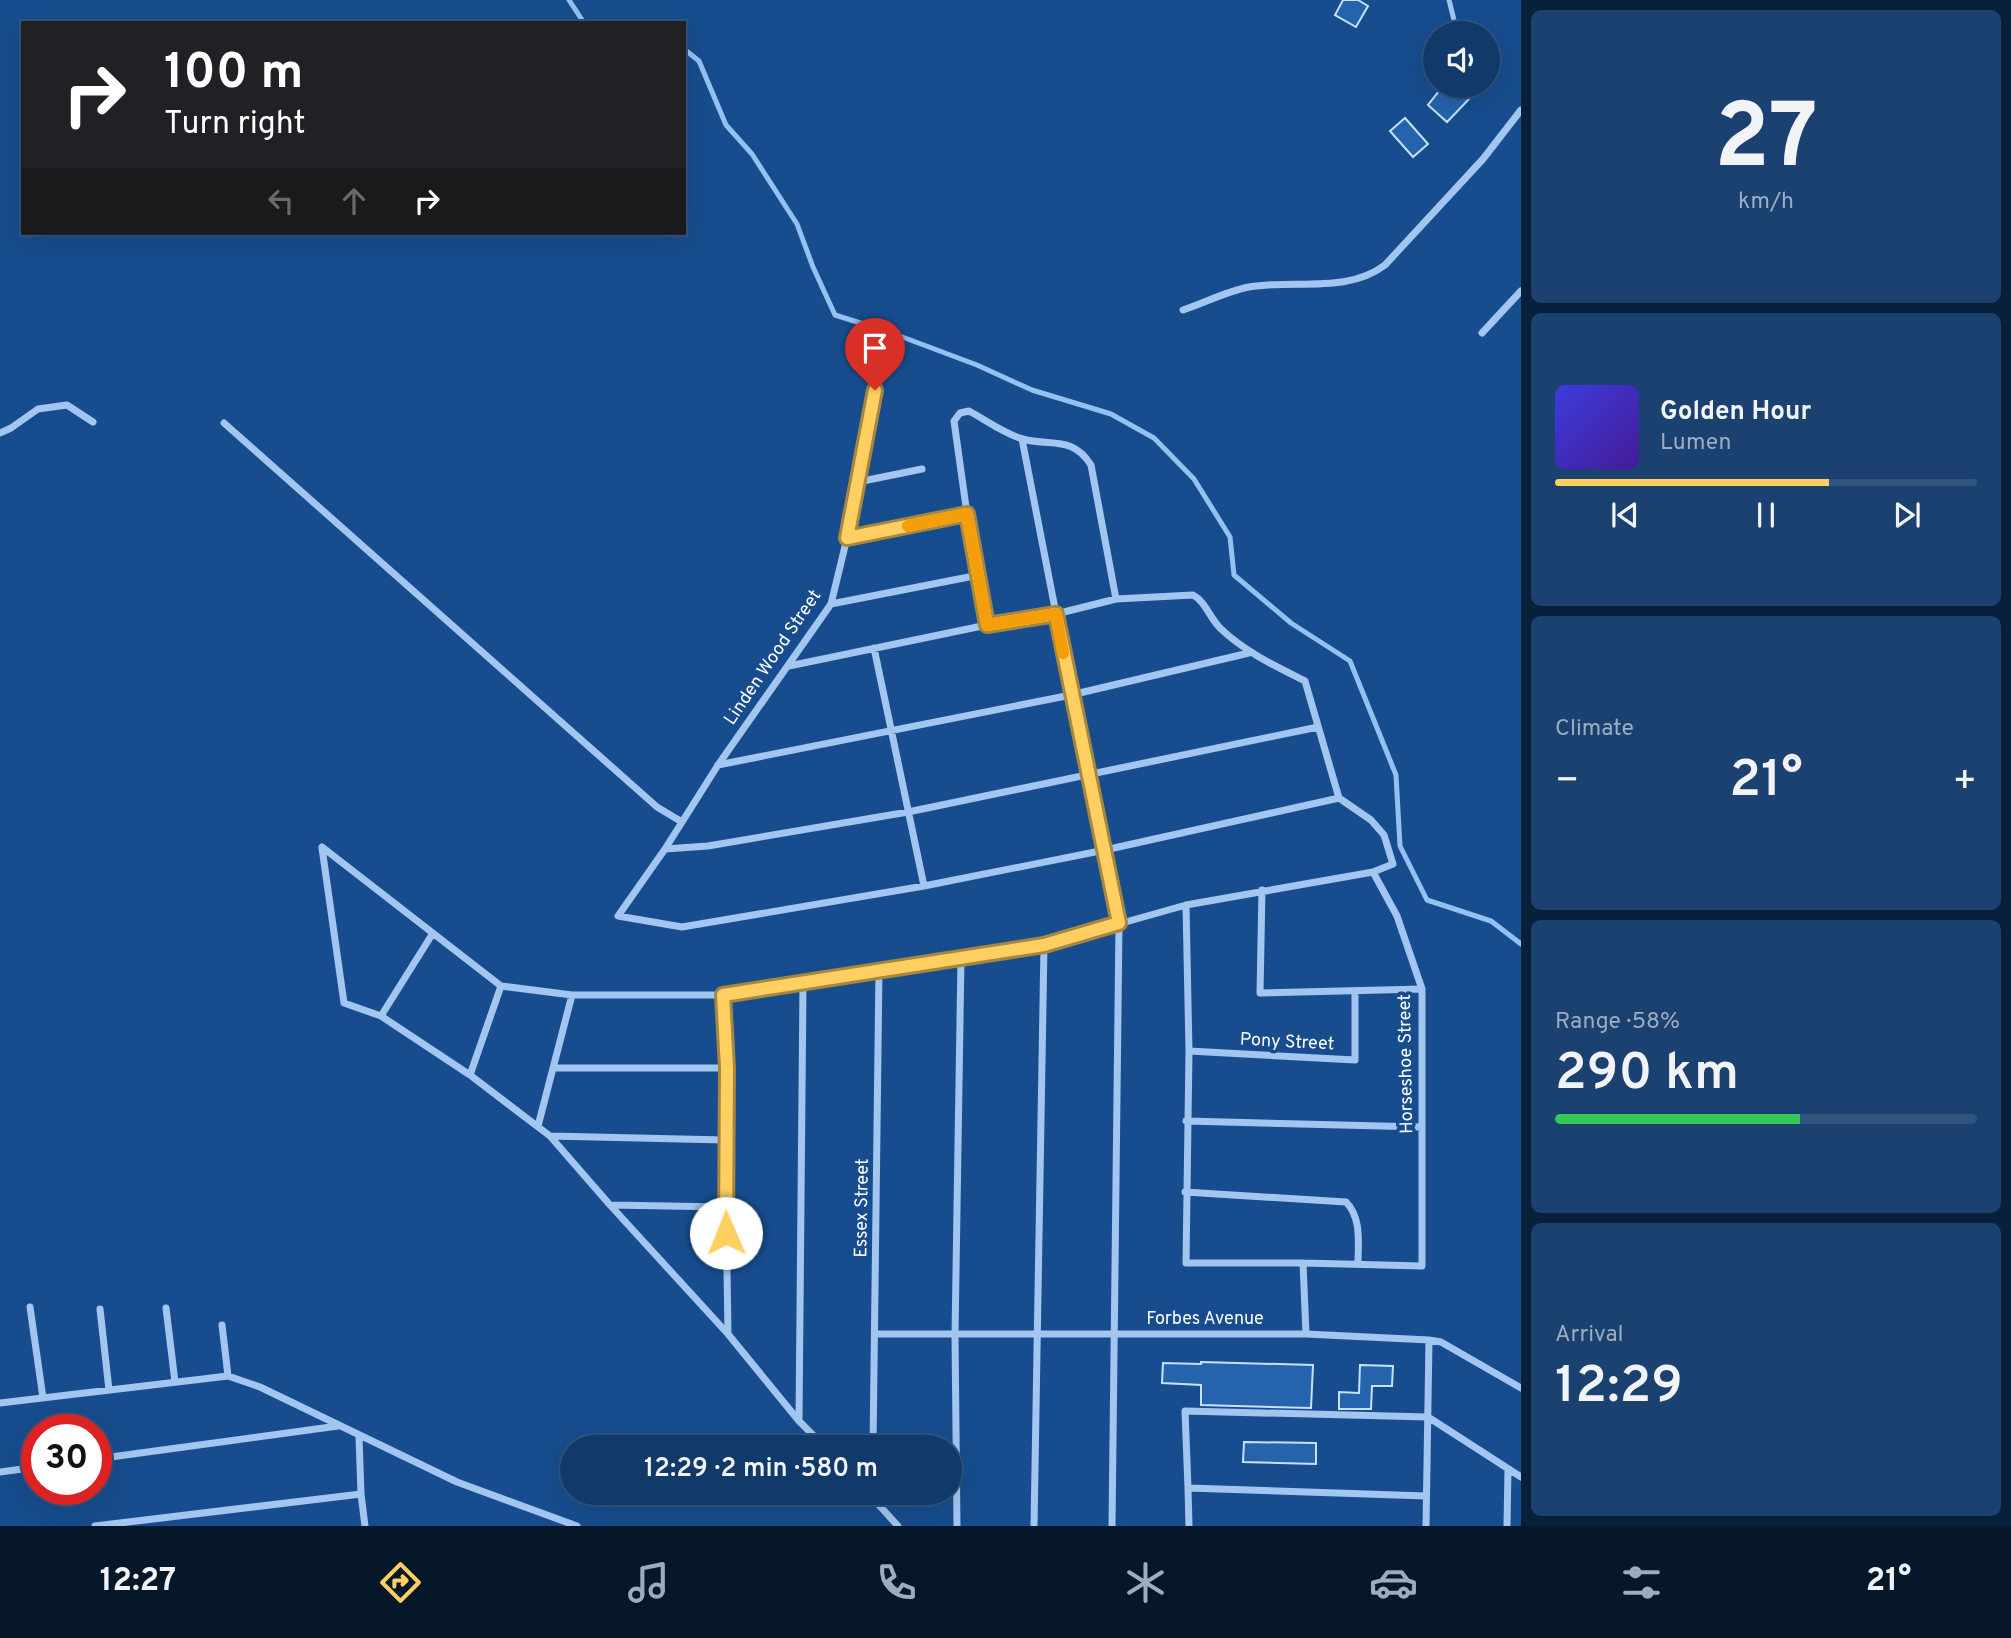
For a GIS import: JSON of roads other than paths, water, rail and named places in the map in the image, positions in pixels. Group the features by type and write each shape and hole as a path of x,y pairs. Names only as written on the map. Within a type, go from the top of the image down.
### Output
{"street":[{"path":"1183,310 1248,287 1353,281 1372,275 1385,265 1483,159 1521,110"},
{"path":"1482,333 1521,291"},
{"name":"Linden Wood Street","path":"884,343 847,538 831,604 718,765 665,849 618,916 682,927 924,886"},
{"path":"0,433 38,409 67,405 93,422"},
{"path":"987,625 954,421 960,413 969,411 1021,439 1072,446 1083,453 1091,465 1116,599"},
{"path":"224,423 657,807 682,821"},
{"path":"1021,439 1119,923 1112,1333 1112,1526"},
{"path":"858,482 922,469"},
{"path":"847,538 967,514"},
{"path":"831,604 979,575"},
{"path":"789,666 987,625 1056,614 1116,599 1193,594 1202,600 1211,618 1220,628 1250,653 1305,681 1339,798 1371,820 1384,835 1393,864 1373,872 1186,905 1044,945 803,984 723,995 572,995 501,986 322,847 344,1003 381,1016 470,1074 551,1136 813,1435"},
{"path":"874,648 924,886 1105,850 1339,798"},
{"path":"718,765 1071,695 1250,653"},
{"path":"665,849 708,846 908,812 1318,727"},
{"name":"Horseshoe Street","path":"1358,1265 1422,1266 1422,989 1397,916 1373,872"},
{"path":"1262,890 1260,993 1422,989"},
{"path":"1185,1192 1346,1202 1357,1221 1358,1265 1186,1263 1185,1192 1186,1121 1189,1051 1186,905"},
{"path":"381,1016 433,933"},
{"path":"1034,1526 1044,945"},
{"path":"957,1526 956,1335 961,958"},
{"name":"Essex Street","path":"873,1435 879,970"},
{"path":"799,1420 803,984"},
{"path":"470,1074 501,986"},
{"name":"Pony Street","path":"1189,1051 1355,1060 1355,991"},
{"path":"538,1126 572,995"},
{"path":"723,995 727,1068 727,1334"},
{"path":"554,1068 727,1068"},
{"path":"1186,1121 1422,1127"},
{"path":"551,1136 725,1140"},
{"path":"610,1205 725,1207"},
{"path":"1303,1263 1306,1334"},
{"path":"30,1307 43,1398"},
{"path":"166,1308 175,1382"},
{"path":"100,1309 109,1390"},
{"path":"222,1325 228,1376"},
{"name":"Forbes Avenue","path":"876,1334 1306,1334 1429,1340 1441,1342 1521,1388"},
{"path":"1426,1526 1429,1340"},
{"path":"0,1403 228,1376 260,1387 457,1482 577,1526"},
{"path":"1189,1526 1185,1411 1427,1417 1521,1477"},
{"path":"112,1457 339,1426"},
{"path":"359,1437 365,1526"},
{"path":"0,1472 21,1469"},
{"path":"1507,1526 1508,1469"},
{"path":"1188,1488 1426,1496"},
{"path":"95,1526 361,1494"},
{"path":"880,1505 898,1526"}],"lane":[{"path":"1449,0 1454,21"}],"waterway":[{"path":"569,0 583,21"},
{"path":"686,51 699,61 726,125 752,154 797,224 835,315 977,365 1032,390 1111,414 1154,438 1194,479 1230,537 1234,575 1291,623 1350,661 1396,775 1400,846 1427,900 1491,921 1521,944"}]}
